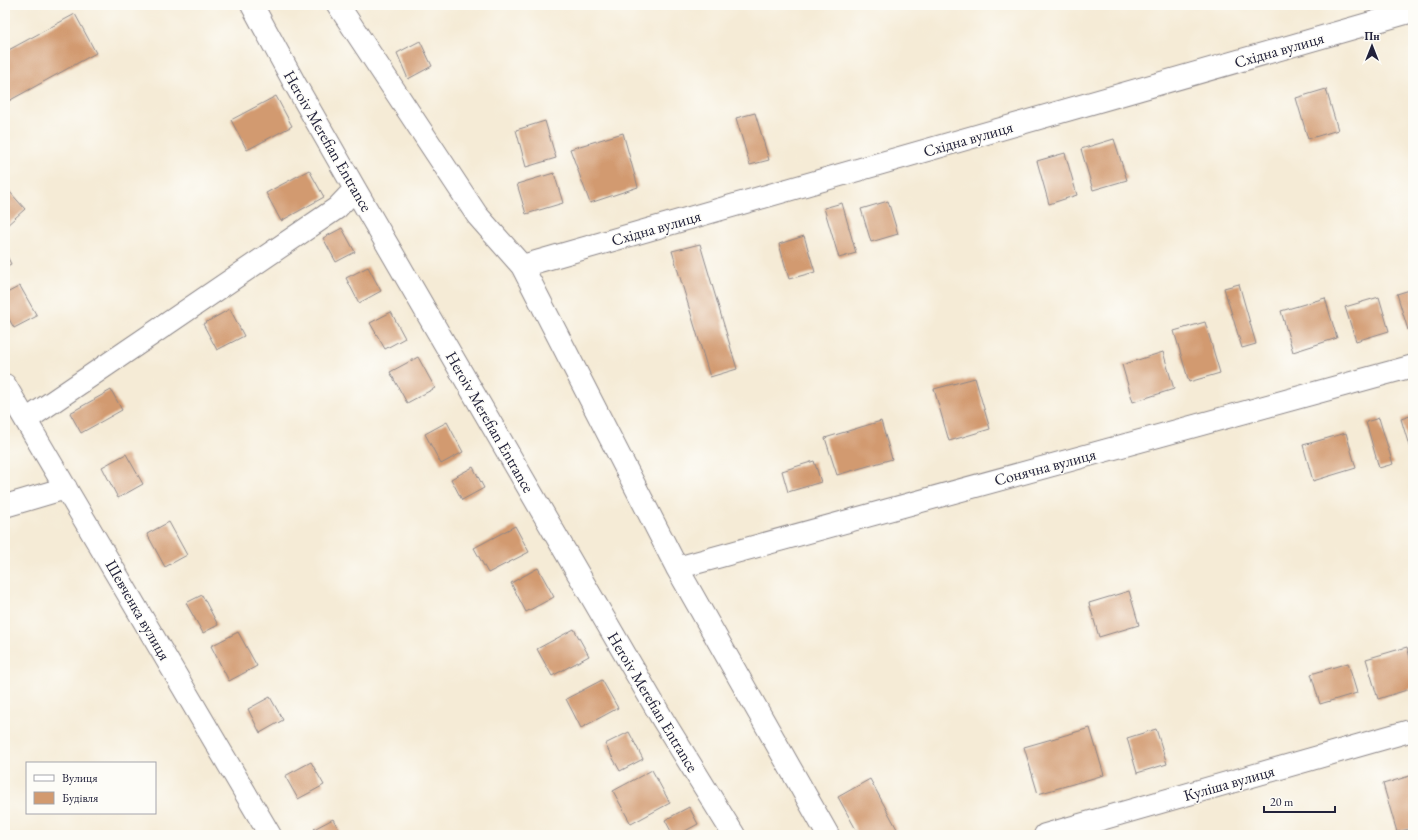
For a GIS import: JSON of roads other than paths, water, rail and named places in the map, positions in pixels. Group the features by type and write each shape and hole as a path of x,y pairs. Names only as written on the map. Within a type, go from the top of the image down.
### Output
{"street":[{"name":"Heroiv Merefian Entrance","path":"252,5 355,189 663,720 734,835"},
{"path":"338,5 477,215 522,266 677,568 828,835"},
{"name":"Східна вулиця","path":"522,266 1413,11"},
{"path":"26,420 337,208 355,189"},
{"name":"Сонячна вулиця","path":"677,568 1413,366"},
{"name":"Шевченка вулиця","path":"5,385 270,835"},
{"path":"5,506 66,488"},
{"name":"Куліша вулиця","path":"1045,835 1413,730"}]}
